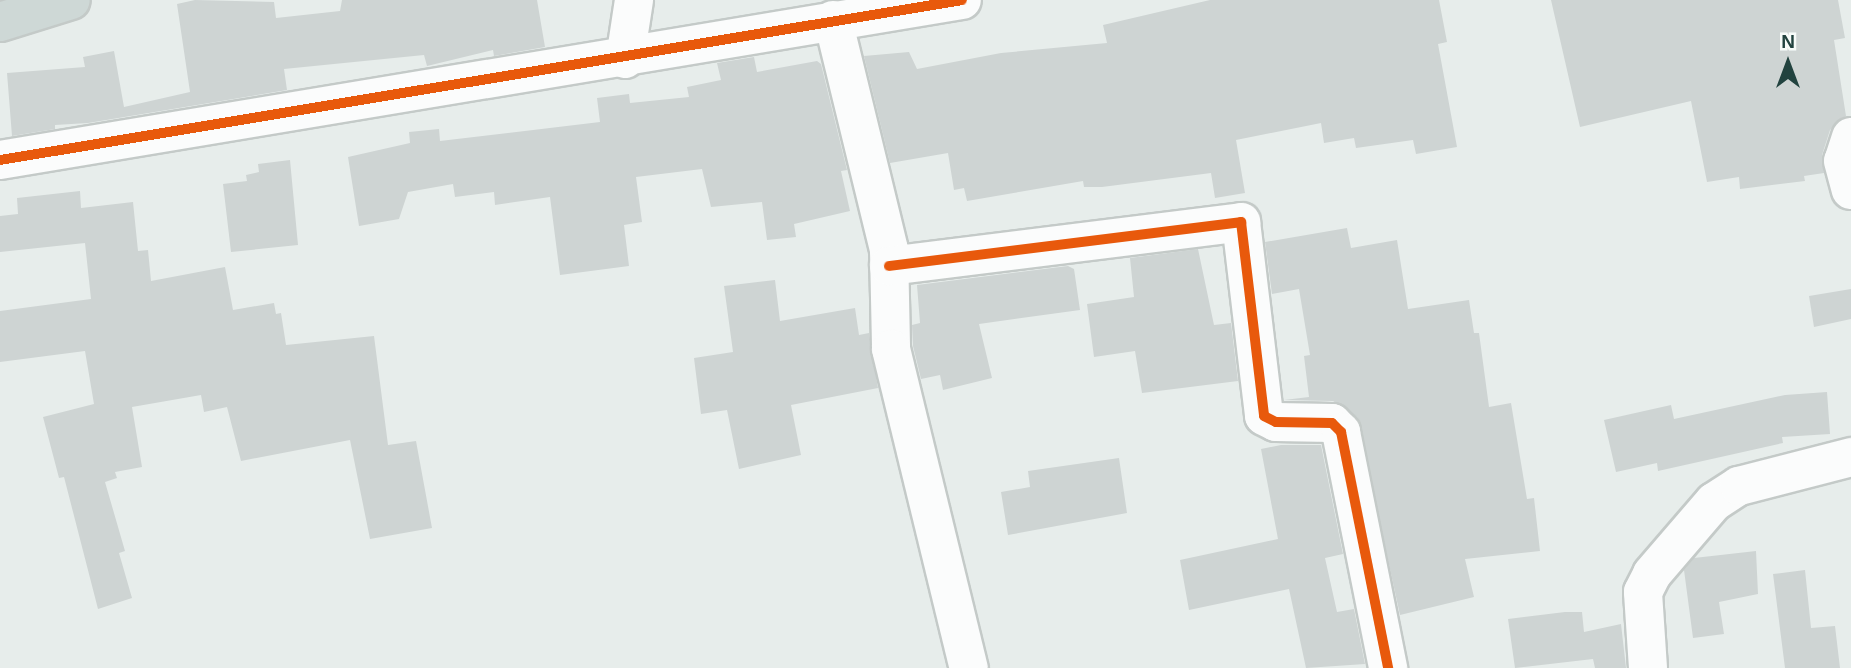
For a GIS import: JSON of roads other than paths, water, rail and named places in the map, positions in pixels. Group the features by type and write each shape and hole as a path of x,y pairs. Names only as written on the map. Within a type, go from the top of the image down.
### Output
{"main road":[{"path":"0,22 71,0"}],"street":[{"path":"625,59 634,0"},
{"path":"0,160 625,59 833,20 962,0"},
{"path":"833,20 889,266 891,349 968,668"},
{"path":"1851,137 1843,161 1851,190"},
{"path":"889,266 1241,222 1264,416 1276,422 1332,423 1341,432 1388,668"},
{"path":"1648,668 1643,592 1652,574 1714,502 1739,486 1851,457"}]}
